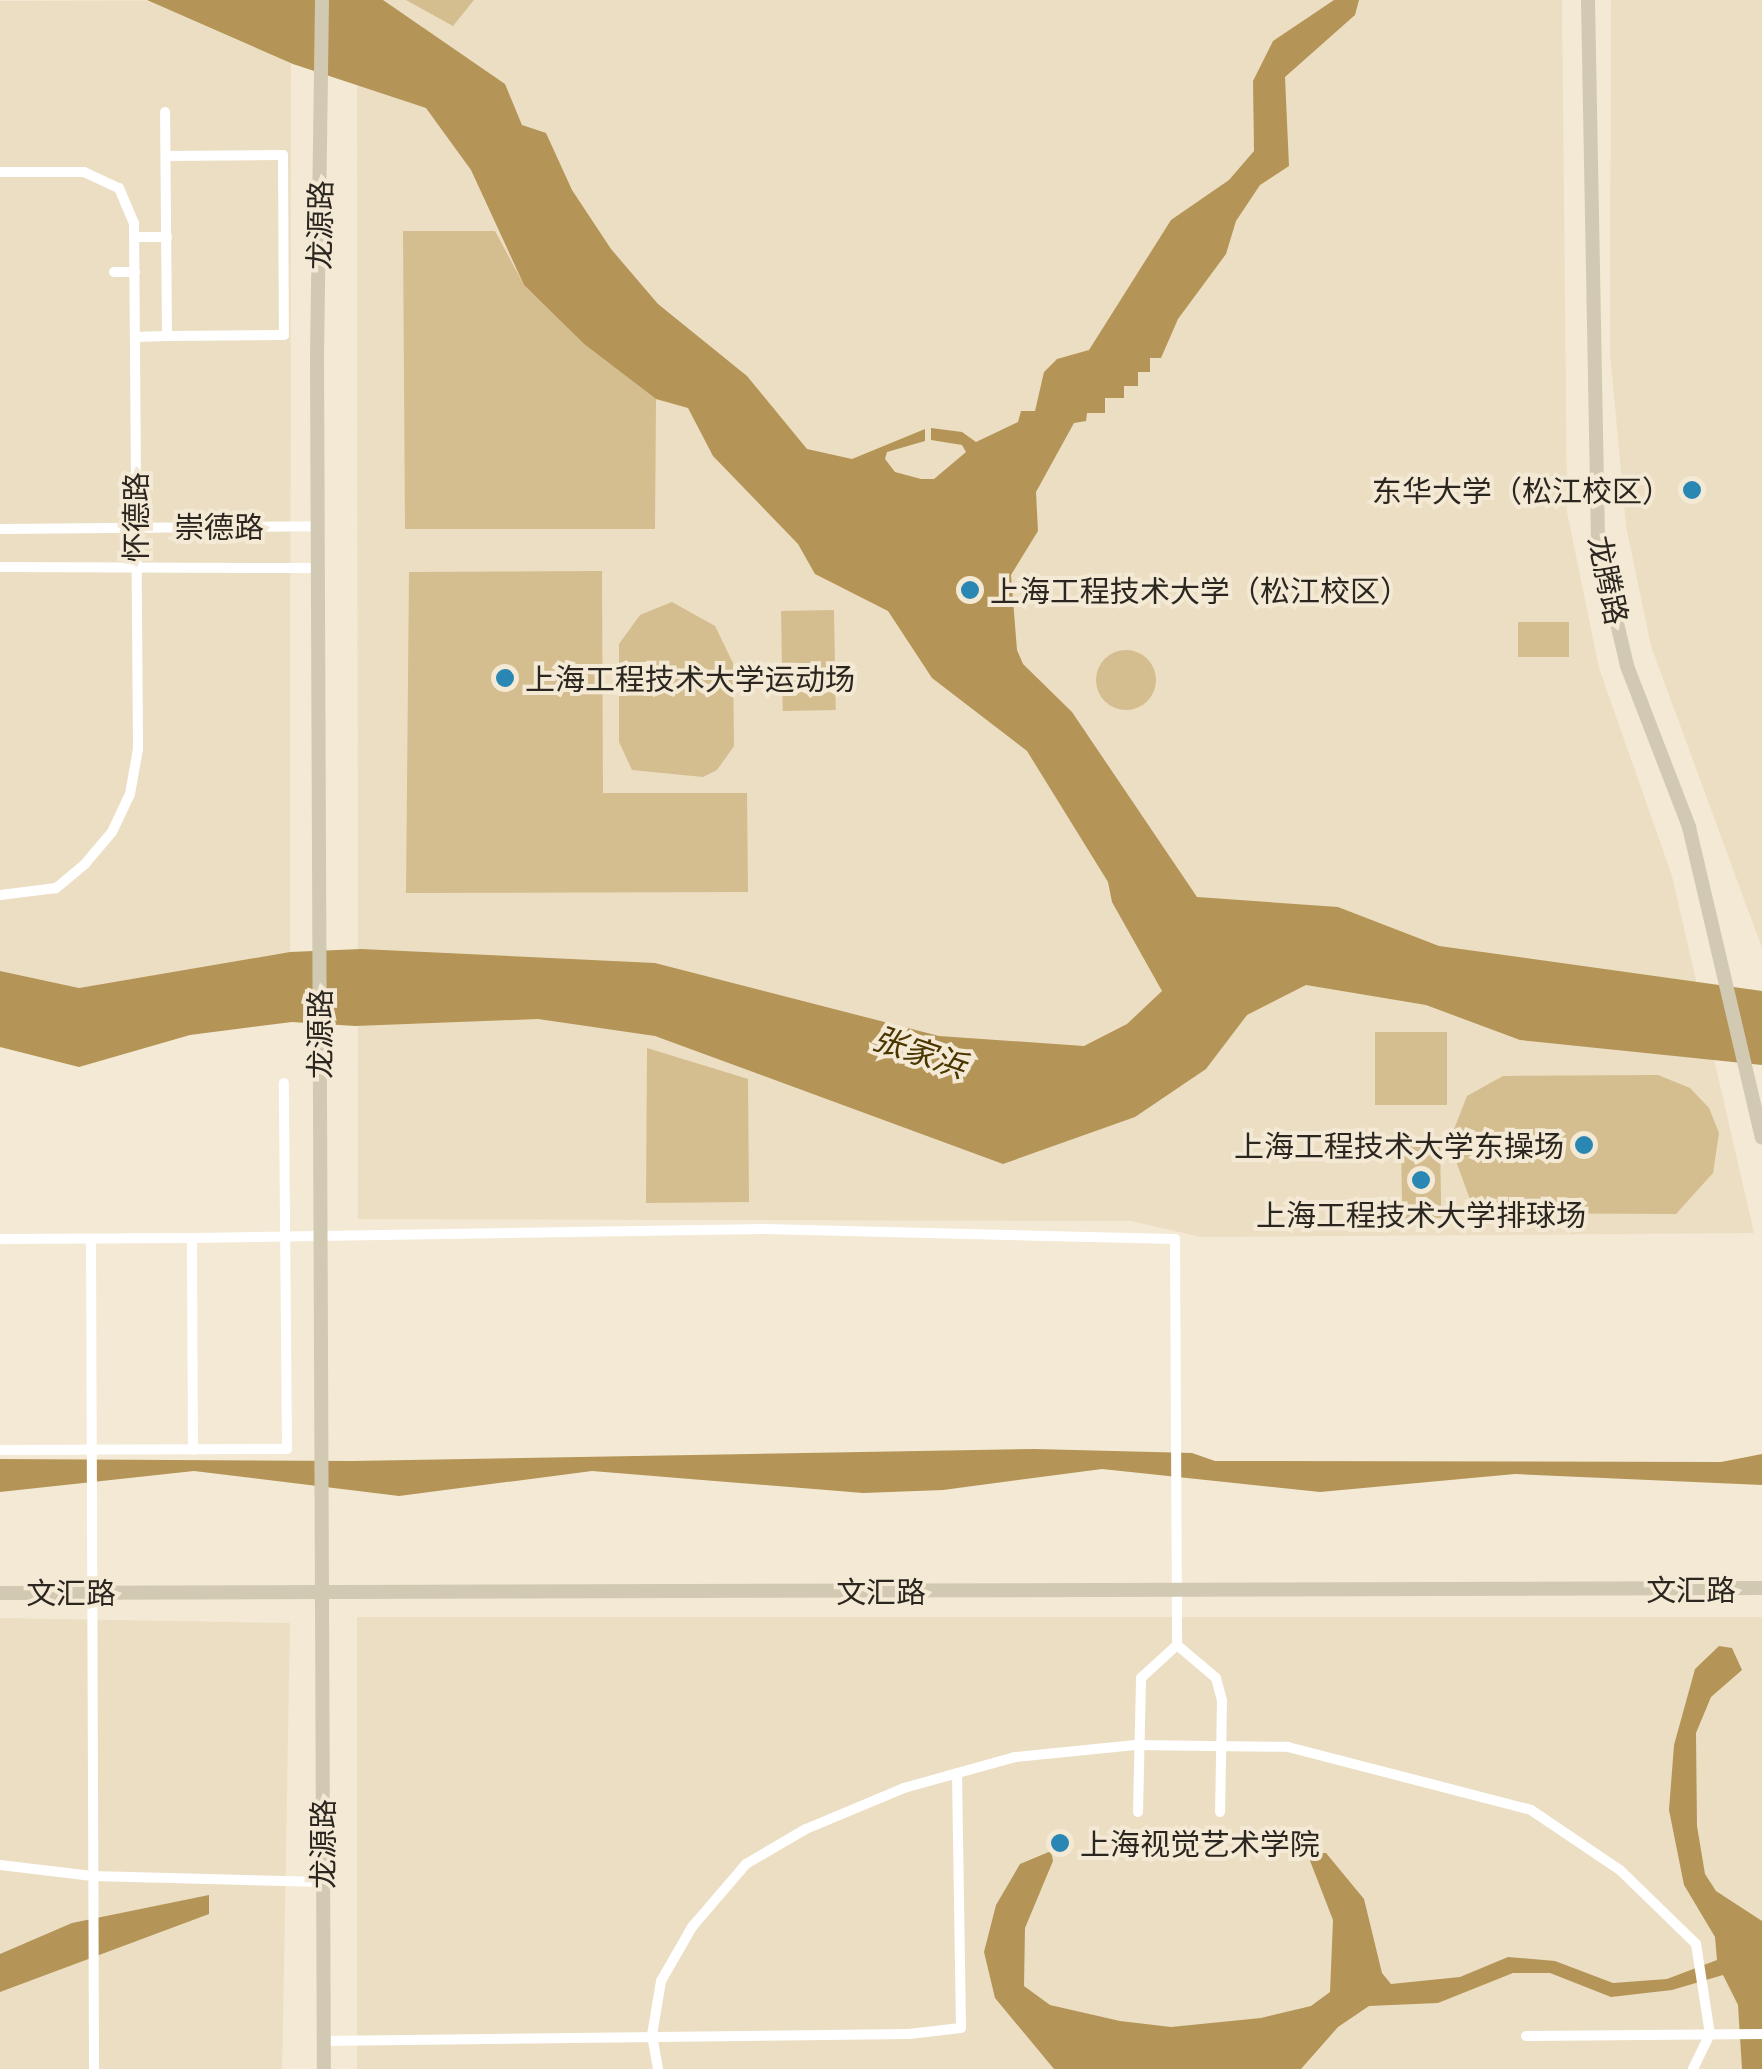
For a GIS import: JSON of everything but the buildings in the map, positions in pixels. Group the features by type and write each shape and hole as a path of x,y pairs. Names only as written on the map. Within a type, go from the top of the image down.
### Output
{"main road":[{"name":"龙源路","path":"322,0 318,568 324,2069"},
{"name":"龙腾路","path":"1588,0 1598,542 1627,666 1688,826 1762,1138"},
{"name":"文汇路","path":"0,1593 1762,1588"}],"street":[{"path":"165,112 167,336"},
{"path":"135,336 284,335 282,155 166,156"},
{"name":"怀德路","path":"0,172 84,172 119,188 134,237 138,750 130,794 112,832 56,888 0,896"},
{"path":"134,237 167,237"},
{"path":"114,272 134,272"},
{"name":"崇德路","path":"0,529 318,526"},
{"name":"崇德路","path":"0,567 318,568"},
{"path":"0,1450 287,1448 284,1083"},
{"path":"0,1239 765,1229 1175,1239 1177,1645 1216,1678 1220,1812"},
{"path":"192,1238 193,1450"},
{"path":"91,1239 94,2069"},
{"path":"1138,1812 1135,1745 1141,1678 1177,1645"},
{"path":"658,2069 652,2035 661,1981 692,1928 746,1864 806,1830 958,1773 1014,1757 1135,1745 1220,1745 1330,1756 1531,1810 1620,1870 1696,1944 1710,2034 1693,2069"},
{"path":"324,2040 909,2034 962,2028 958,1773"},
{"path":"0,1865 92,1876 322,1882"},
{"path":"1526,2036 1762,2034"}],"shaded area":[{"path":"291,0 290,952 79,988 0,971 0,1"},
{"name":"上海工程技术大学（松江校区）","path":"357,0 1562,0 1567,512 1599,668 1672,876 1754,1233 1201,1237 1131,1221 358,1219"},
{"path":"406,0 474,0 453,26"},
{"name":"东华大学（松江校区）","path":"1611,0 1762,0 1762,948 1651,646 1626,526 1610,352"},
{"path":"403,231 495,231 524,285 584,344 656,399 655,529 405,529"},
{"name":"上海工程技术大学运动场","path":"602,571 603,793 747,793 748,892 406,893 409,572"},
{"path":"672,602 715,626 733,663 734,746 717,770 703,777 632,770 619,742 619,644 640,615"},
{"path":"834,610 836,710 783,711 781,611"},
{"path":"1518,622 1569,622 1569,657 1518,657"},
{"path":"1126,650 1147,659 1156,680 1147,701 1126,710 1105,701 1096,680 1105,659"},
{"path":"1375,1032 1447,1032 1447,1105 1375,1105"},
{"path":"647,1048 748,1079 749,1202 646,1203"},
{"name":"上海工程技术大学东操场","path":"1658,1075 1690,1088 1709,1108 1719,1133 1713,1173 1676,1214 1475,1213 1449,1142 1467,1096 1503,1076"},
{"name":"上海工程技术大学排球场","path":"1440,1142 1441,1218 1402,1219 1401,1143"},
{"name":"上海视觉艺术学院","path":"357,1617 1762,1617 1762,2069 357,2069"},
{"path":"0,1618 290,1623 282,2069 0,2069"}],"water":[{"name":"张家浜","path":"147,0 383,0 505,84 522,125 546,133 572,190 611,249 658,304 747,376 807,449 852,459 925,429 925,441 887,452 885,459 895,472 934,479 966,452 962,445 931,440 931,428 962,432 976,442 1018,422 1021,411 1035,411 1044,372 1057,359 1089,350 1171,220 1229,180 1254,151 1253,81 1273,41 1334,0 1359,0 1355,15 1285,77 1289,166 1260,185 1236,221 1226,254 1178,319 1161,358 1150,358 1150,372 1138,372 1138,386 1124,386 1124,398 1105,398 1105,413 1087,413 1086,421 1074,423 1036,492 1038,531 1011,575 1017,650 1023,664 1072,712 1197,897 1338,907 1439,946 1762,991 1762,1065 1520,1040 1426,1005 1306,985 1247,1015 1206,1069 1135,1117 1003,1164 655,1036 538,1019 355,1026 292,1022 190,1035 79,1067 0,1047 0,971 79,988 290,952 361,949 655,963 939,1036 1084,1046 1127,1024 1162,991 1112,902 1108,882 1027,751 932,678 888,611 815,574 798,544 713,456 688,408 656,399 584,344 524,285 471,170 426,108 293,64"},
{"path":"1035,1449 1192,1453 1215,1461 1721,1462 1762,1454 1762,1485 1515,1474 1320,1492 1102,1469 943,1490 863,1493 592,1471 399,1496 194,1471 0,1492 0,1459 352,1461"},
{"path":"1719,1646 1732,1648 1742,1670 1711,1697 1696,1733 1697,1826 1705,1874 1716,1891 1762,1921 1762,2069 1742,2069 1738,2005 1723,1975 1672,1990 1611,1997 1550,1973 1513,1973 1438,2003 1369,2006 1338,2027 1301,2069 1054,2069 995,1998 984,1952 996,1905 1020,1864 1051,1851 1053,1861 1025,1928 1024,1986 1050,2005 1120,2021 1171,2027 1261,2018 1311,2006 1330,1992 1333,1920 1307,1853 1326,1853 1364,1899 1382,1973 1391,1984 1460,1977 1508,1957 1555,1961 1613,1983 1667,1979 1717,1960 1715,1937 1684,1885 1669,1810 1674,1745 1695,1669"},
{"path":"209,1895 209,1914 0,1992 0,1954 72,1923"}],"place":[{"name":"东华大学（松江校区）","path":"1692,490"},
{"name":"上海工程技术大学（松江校区）","path":"970,590"},
{"name":"上海工程技术大学运动场","path":"505,678"},
{"name":"上海工程技术大学东操场","path":"1584,1145"},
{"name":"上海工程技术大学排球场","path":"1421,1180"},
{"name":"上海视觉艺术学院","path":"1060,1843"}]}
